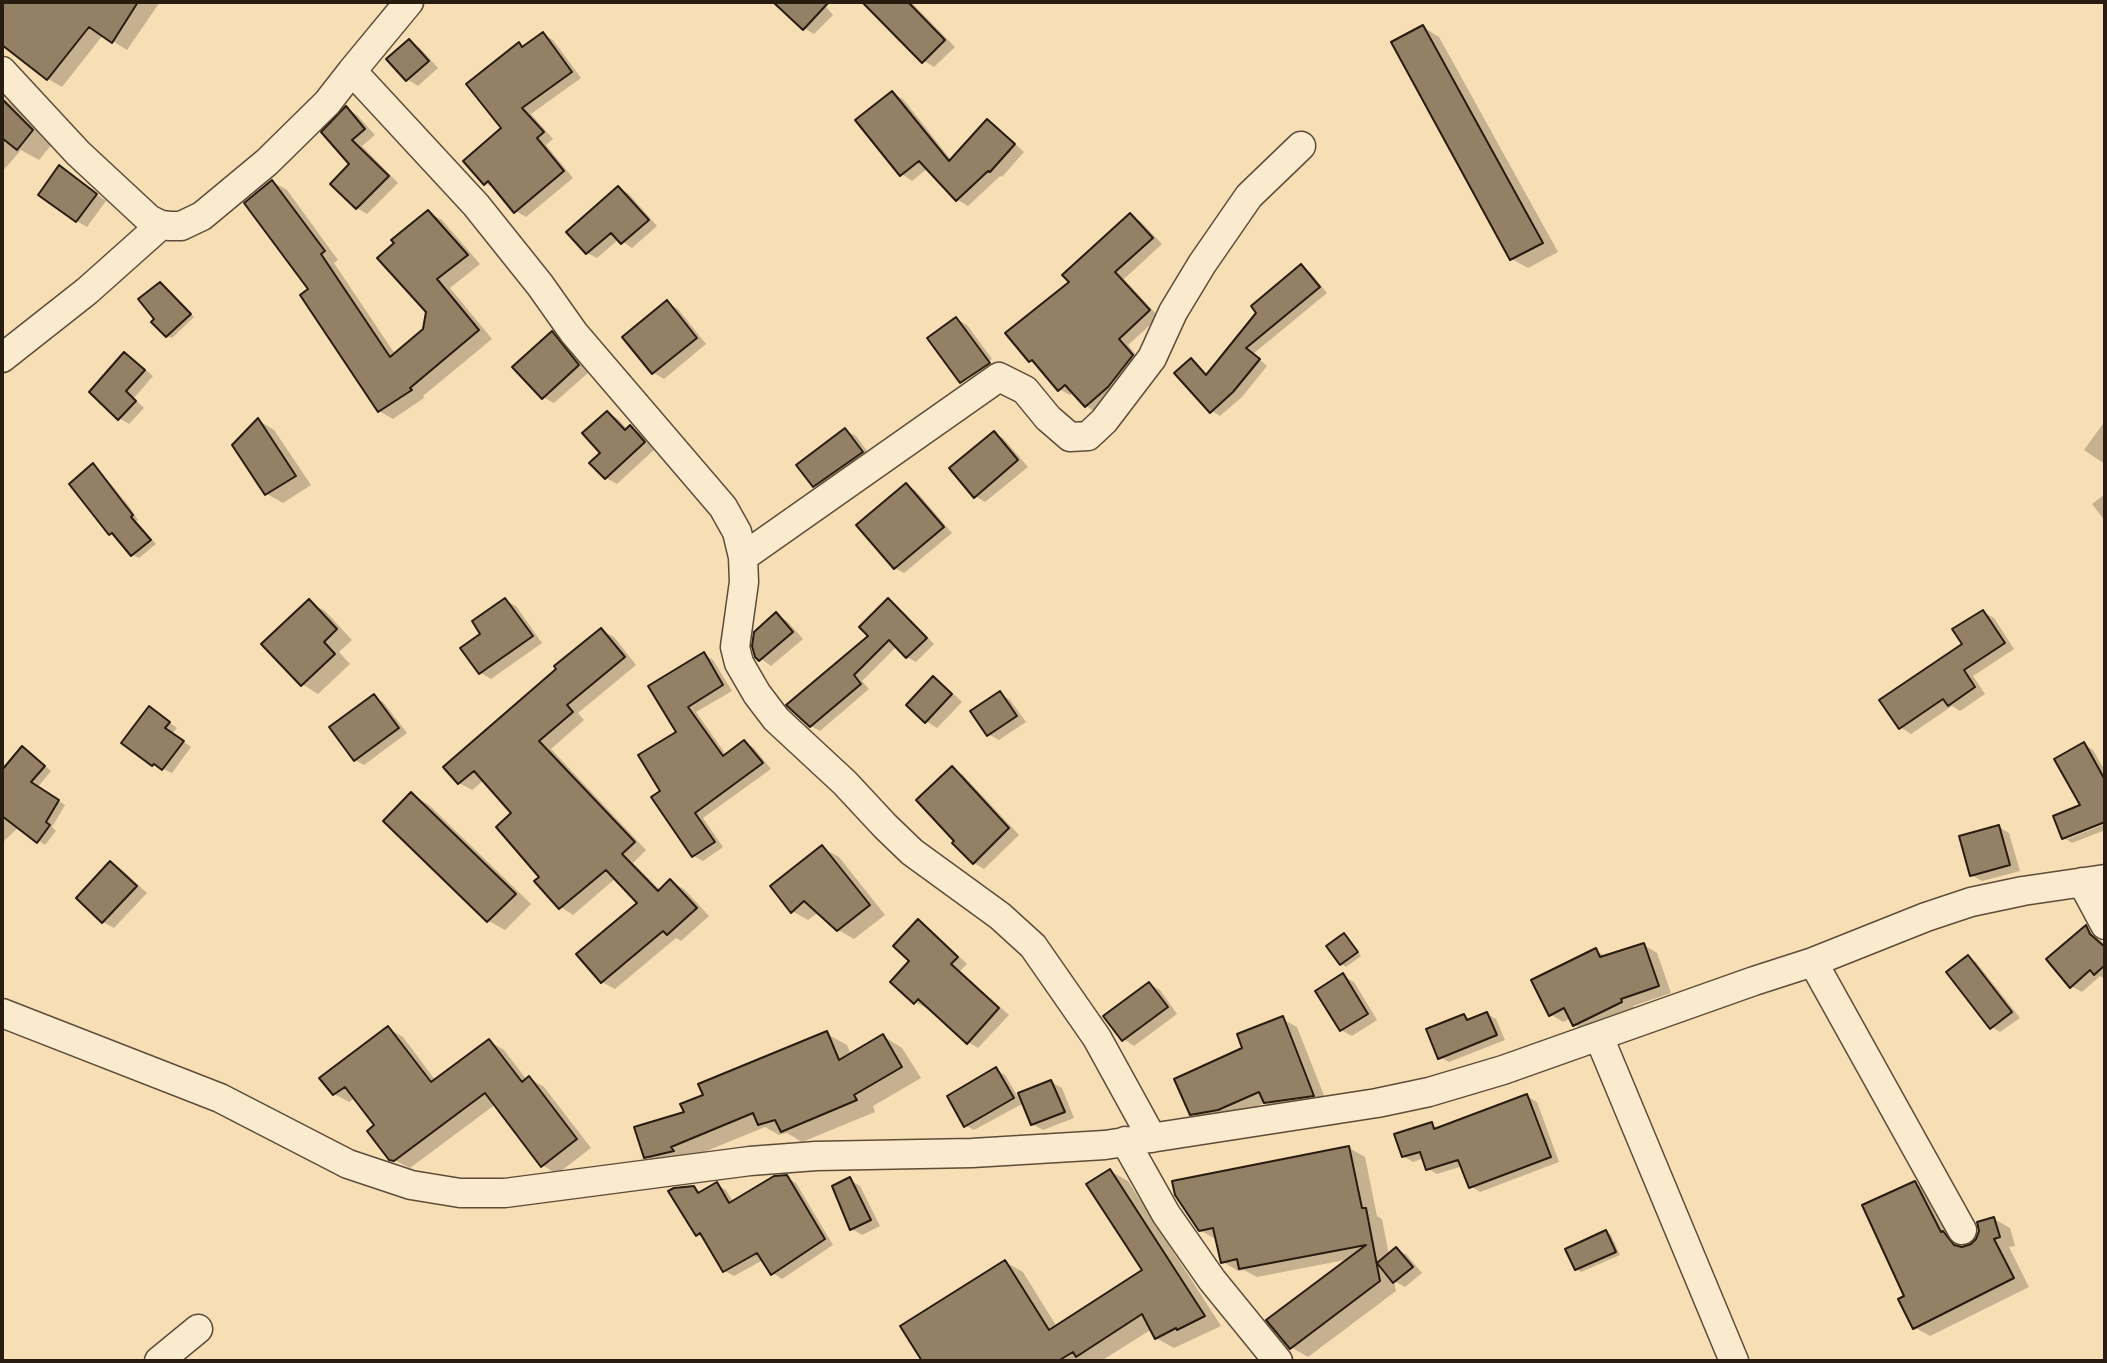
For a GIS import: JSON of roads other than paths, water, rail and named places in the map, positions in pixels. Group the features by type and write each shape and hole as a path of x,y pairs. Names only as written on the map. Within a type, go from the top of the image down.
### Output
{"street":[{"path":"2,71 78,153 149,219 161,225 181,226 202,216 267,162 304,126 327,103 409,2"},
{"path":"352,71 476,205 574,333 723,507 737,532 743,557 744,582 735,647 739,663 757,694 776,719 845,783 912,852 1000,916 1033,946 1097,1038 1166,1214 1212,1280 1278,1361"},
{"path":"743,557 999,377 1025,390 1048,418 1070,437 1088,436 1104,421 1152,358 1173,312 1249,196 1301,146"},
{"path":"2,358 87,291 161,225"},
{"path":"2,1013 220,1098 348,1164 411,1185 460,1193 505,1193 750,1161 1105,1145 1377,1103 1429,1092 1503,1070 1813,962 1971,902 2094,881 2105,925"},
{"path":"1813,962 1962,1230"},
{"path":"1599,1037 1734,1361"},
{"path":"159,1361 198,1329"}]}
